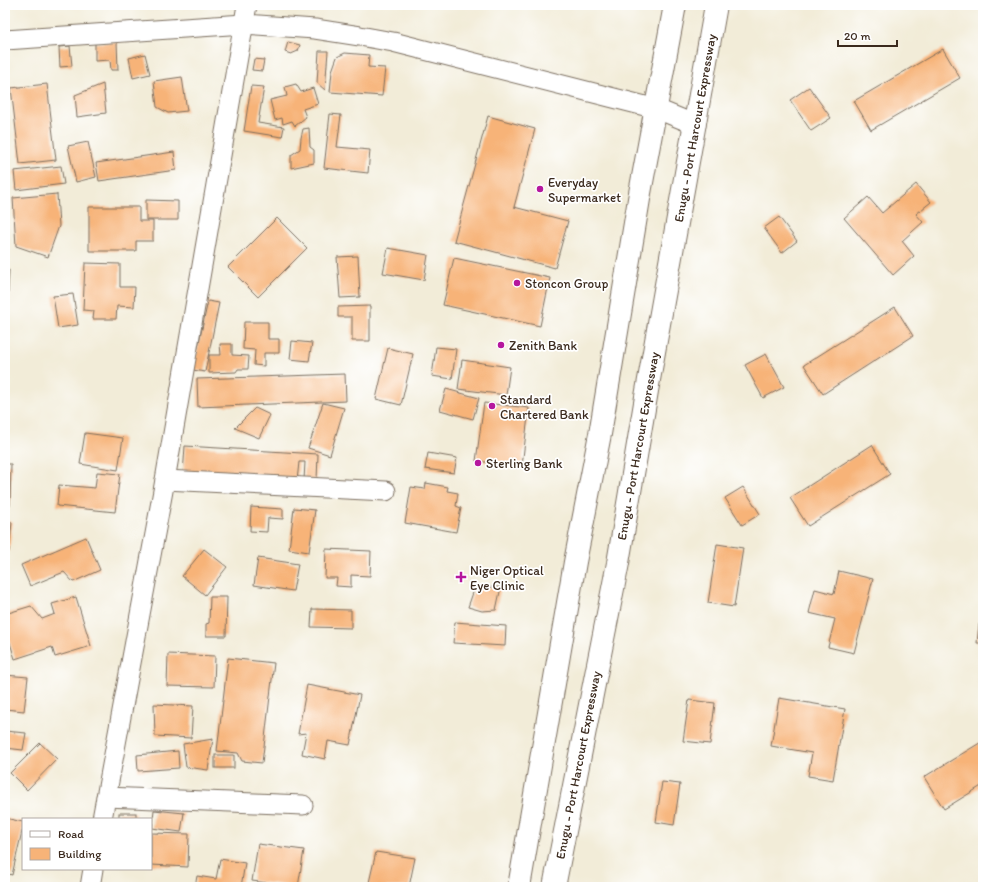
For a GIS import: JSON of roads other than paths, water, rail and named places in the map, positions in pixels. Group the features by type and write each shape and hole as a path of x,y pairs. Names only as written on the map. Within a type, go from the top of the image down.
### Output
{"highway":[{"path":"519,887 574,562 600,434 640,193 676,5"},
{"name":"Enugu - Port Harcourt Expressway","path":"554,887 618,562 716,5"}],"street":[{"path":"102,818 165,480 247,5"},
{"path":"5,40 244,24 315,29 380,40 657,109 696,125"},
{"path":"165,480 386,491"},
{"path":"106,796 304,806"},
{"path":"90,887 93,870"}],"place":[{"name":"Everyday Supermarket","path":"540,189"},
{"name":"Stoncon Group","path":"517,283"},
{"name":"Zenith Bank","path":"501,345"},
{"name":"Standard Chartered Bank","path":"492,406"},
{"name":"Sterling Bank","path":"478,463"},
{"name":"Niger Optical Eye Clinic","path":"461,577"}]}
